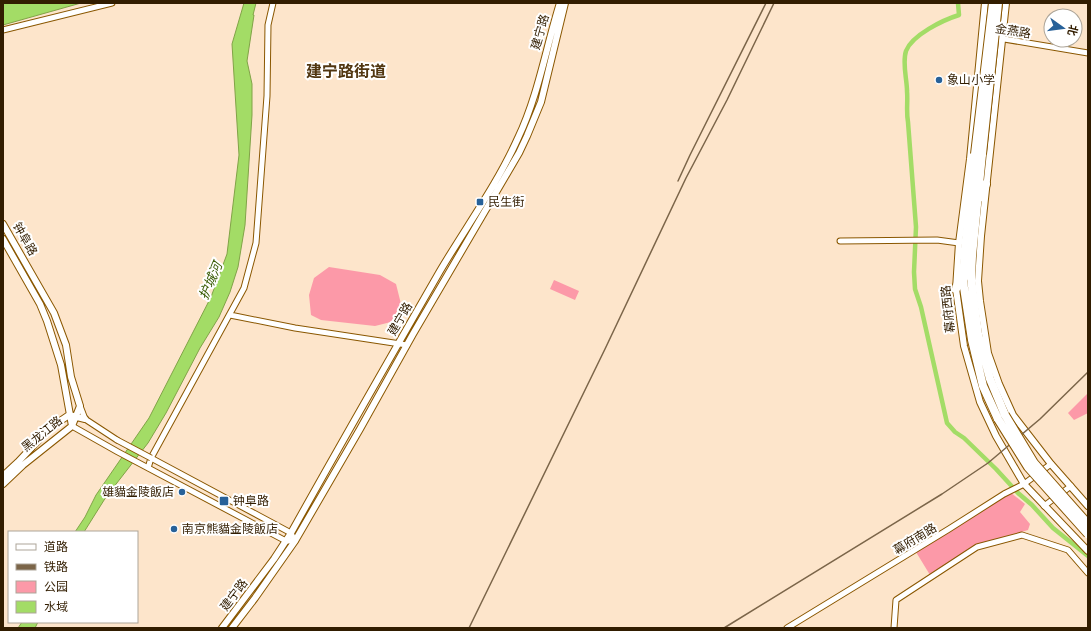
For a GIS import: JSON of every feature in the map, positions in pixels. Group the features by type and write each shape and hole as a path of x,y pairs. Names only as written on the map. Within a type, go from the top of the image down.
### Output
{"highway":[{"name":"幕府西路","path":"995,5 964,266 963,281 972,340 983,386 1002,417 1034,463 1088,524"},
{"name":"幕府西路","path":"978,154 977,207 971,278 978,334 990,378 1002,417 1028,467 1088,534"},
{"path":"970,161 974,175"},
{"path":"977,207 986,184"},
{"path":"956,289 964,266"},
{"path":"971,278 980,301"}],"main road":[{"name":"建宁路","path":"222,628 286,542 444,264 489,192 518,139 534,98 560,3"},
{"name":"建宁路","path":"232,628 260,593 295,541 509,170 527,136 541,102 565,3"},
{"name":"幕府西路","path":"985,3 956,289 964,346 980,402 996,436 1024,484 1088,551"},
{"path":"1006,3 986,184 978,281 988,352 1013,415 1051,464 1088,506"},
{"path":"995,5 997,14 1001,14 1005,11"},
{"path":"991,37 995,5"},
{"path":"979,66 983,62 993,61 1000,67"},
{"name":"钟阜路","path":"3,224 54,313 66,345 71,376 80,406"},
{"name":"钟阜路","path":"3,239 40,304 47,320 61,365 73,416 72,426"},
{"name":"黑龙江路","path":"3,476 50,428 73,416 80,406"},
{"name":"黑龙江路","path":"73,416 85,420"},
{"name":"黑龙江路","path":"3,484 23,464 72,426"}],"street":[{"path":"3,30 112,3"},
{"path":"148,468 151,458 244,288 256,243 267,96 268,25 274,3"},
{"name":"金燕路","path":"982,36 1088,53"},
{"path":"840,241 925,240 960,243"},
{"path":"230,315 295,328 407,345"},
{"name":"钟阜路","path":"80,406 85,420"},
{"path":"72,426 286,542 295,541 291,533 117,440 85,420"},
{"name":"幕府南路","path":"787,628 942,534 1004,494 1024,484 1051,464"},
{"path":"1044,506 1071,486"},
{"path":"894,628 896,600 977,547 1022,535 1068,550 1088,573"}],"green space":[{"path":"329,267 380,275 396,284 401,304 391,322 375,326 321,320 311,315 309,295 314,278"},
{"path":"554,280 579,291 575,300 550,289"},
{"path":"1088,393 1088,413 1074,420 1068,413"},
{"path":"1010,492 1025,504 1020,512 1030,524 1028,530 973,547 930,575 916,552"}],"water":[{"path":"3,3 81,3 3,25"},
{"path":"244,3 256,3 247,61 252,84 252,115 245,225 238,267 230,292 219,317 200,348 166,413 148,443 106,497 85,531 76,531 85,517 96,495 149,418 211,297 227,254 239,155 232,44"},
{"path":"21,623 38,623 35,628 18,628"}],"waterway":[{"path":"958,3 959,15 945,20 921,34 909,45 905,56 907,114 916,227 914,272 915,289 921,307 947,423 996,469 1053,528 1088,556"}],"railway":[{"path":"678,181 766,3"},
{"path":"469,628 605,349 686,178 727,100 774,3"},
{"path":"724,628 942,494 988,463 1040,419 1088,372"}],"place":[{"name":"象山小学","path":"939,80"},
{"name":"民生街","path":"480,202"},
{"name":"雄貓金陵飯店","path":"182,492"},
{"name":"钟阜路","path":"224,501"},
{"name":"南京熊貓金陵飯店","path":"174,529"}],"district":[{"name":"建宁路街道","path":"346,72"}],"water label":[{"name":"护城河","path":"211,281"}]}
